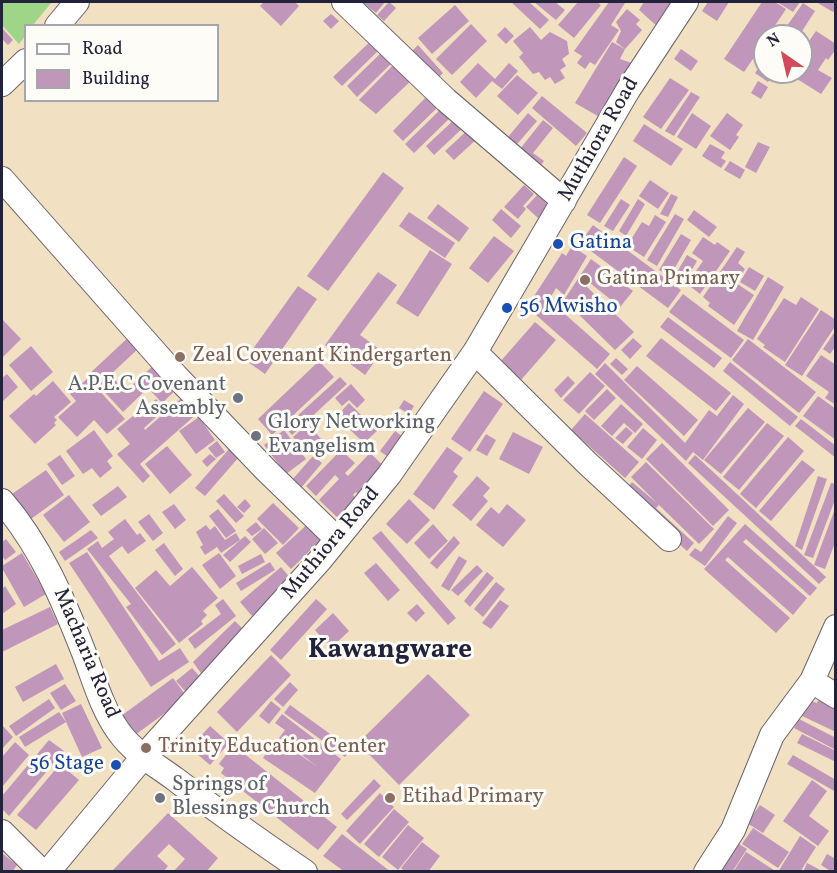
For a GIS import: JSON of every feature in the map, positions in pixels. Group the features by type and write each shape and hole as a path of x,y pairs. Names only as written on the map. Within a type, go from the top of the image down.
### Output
{"street":[{"path":"59,24 77,2"},
{"path":"344,2 446,100 564,201"},
{"name":"Muthiora Road","path":"50,870 144,756 337,539 389,475 475,352 628,90 686,2"},
{"path":"2,84 24,63"},
{"path":"2,179 176,376 266,470 337,539"},
{"path":"475,352 587,464 669,539"},
{"name":"Macharia Road","path":"2,501 33,543 52,577 109,716 126,740 213,808 305,872"},
{"path":"706,872 733,830 772,735 812,681 836,627"},
{"path":"812,681 836,696"},
{"path":"2,832 50,870"}],"green space":[{"path":"2,2 52,2 34,24 24,24 24,37 19,44 2,25"}],"building":[{"path":"264,2 295,2 299,6 281,26 260,6"},
{"path":"362,2 385,2 376,13"},
{"path":"389,2 396,8 384,21 377,15"},
{"path":"511,2 529,2 549,20 540,29"},
{"path":"534,2 555,2 565,10 556,20"},
{"path":"578,2 597,2 601,5 574,38 558,25"},
{"path":"609,2 625,3 611,25 619,30 595,65 590,62 585,69 577,63 582,56 574,51"},
{"path":"644,2 672,2 658,27 639,10"},
{"path":"708,2 729,2 717,21 702,11"},
{"path":"762,2 775,2 786,9 776,24 753,24 753,59 744,72 724,59"},
{"path":"777,2 800,2 793,12"},
{"path":"816,2 836,2 836,8 833,12"},
{"path":"803,3 815,11 807,24 788,24"},
{"path":"455,5 469,21 432,54 418,38"},
{"path":"627,9 640,20 636,24 642,30 625,49 616,42 621,31 616,22"},
{"path":"331,14 339,21 331,29 323,21"},
{"path":"471,24 487,41 452,75 436,59"},
{"path":"505,27 514,36 506,44 497,35"},
{"path":"530,27 541,40 550,32 567,41 569,54 562,59 566,66 560,70 565,78 555,84 550,77 545,80 539,72 533,74 519,57 523,53 513,41"},
{"path":"2,28 13,40 8,45 2,39"},
{"path":"816,31 836,44 836,49 818,70 832,78 821,94 805,84 813,84 813,35"},
{"path":"374,38 382,47 342,86 333,77"},
{"path":"612,42 625,49 620,59 635,64 603,119 575,103"},
{"path":"418,45 443,73 437,79 412,51"},
{"path":"385,49 396,59 357,97 347,86"},
{"path":"681,49 698,61 691,71 674,59"},
{"path":"397,61 415,77 376,114 359,100"},
{"path":"478,63 495,79 509,63 518,71 502,89 492,81 476,98 460,82"},
{"path":"517,75 538,93 518,115 497,96"},
{"path":"670,78 689,90 661,129 643,117"},
{"path":"756,84 768,87 761,99 751,93"},
{"path":"691,92 700,97 674,136 665,131"},
{"path":"429,94 440,105 403,141 393,131"},
{"path":"542,96 587,133 576,146 532,108"},
{"path":"442,108 451,117 414,153 405,144"},
{"path":"528,113 537,121 512,150 503,143"},
{"path":"692,113 711,126 696,149 677,137"},
{"path":"727,113 743,125 736,135 739,137 730,150 710,136"},
{"path":"457,117 465,126 434,155 426,146"},
{"path":"543,120 553,128 533,153 544,161 537,170 516,154"},
{"path":"644,124 683,149 671,166 633,141"},
{"path":"471,127 479,137 454,160 445,151"},
{"path":"758,142 770,147 756,173 745,167"},
{"path":"710,144 725,152 721,158 726,161 721,168 702,156"},
{"path":"624,157 637,166 600,223 587,215"},
{"path":"730,161 745,170 740,179 724,170"},
{"path":"383,172 404,188 328,291 307,276"},
{"path":"650,180 669,193 658,209 639,196"},
{"path":"524,185 534,194 523,206 526,209 518,219 504,207"},
{"path":"671,194 678,197 668,217 660,214"},
{"path":"537,195 549,206 538,218 526,207"},
{"path":"621,199 630,205 613,231 604,226"},
{"path":"638,199 645,204 626,236 619,231"},
{"path":"438,204 469,228 459,242 427,218"},
{"path":"501,209 521,226 511,238 492,220"},
{"path":"694,210 717,227 709,237 687,220"},
{"path":"409,212 455,243 445,258 399,226"},
{"path":"675,214 684,219 657,266 647,260"},
{"path":"655,215 666,222 644,257 627,246 642,222 649,226"},
{"path":"593,225 681,290 668,308 580,243"},
{"path":"681,234 691,240 670,276 659,270"},
{"path":"494,236 514,251 488,283 469,268"},
{"path":"703,237 715,245 717,242 730,251 700,294 687,284 703,261 692,253"},
{"path":"572,246 587,256 564,295 556,288 549,300 610,354 597,369 527,307 562,253 566,256"},
{"path":"737,247 745,252 738,263 745,269 736,283 754,295 734,325 708,306 710,303 703,297"},
{"path":"430,250 452,264 418,317 396,303"},
{"path":"687,255 697,261 683,285 673,279"},
{"path":"591,259 633,291 620,307 590,283 587,287 634,332 615,350 564,300"},
{"path":"749,267 764,276 755,291 740,282"},
{"path":"378,272 397,285 360,335 382,351 365,375 325,345"},
{"path":"768,277 784,287 753,340 737,331"},
{"path":"298,286 317,299 265,374 245,360"},
{"path":"683,294 744,340 731,358 669,312"},
{"path":"801,297 819,309 785,362 763,347 765,345 757,339 784,298 796,305"},
{"path":"821,310 836,320 836,325 802,376 785,365"},
{"path":"668,317 722,358 714,368 660,327"},
{"path":"2,319 21,339 2,358"},
{"path":"535,322 556,340 521,380 500,362"},
{"path":"836,330 836,346 830,354 823,349"},
{"path":"133,333 139,348 110,375 126,391 156,363 179,387 162,403 148,388 123,412 99,386 97,388 125,419 107,434 94,420 77,437 58,417 76,401 70,394"},
{"path":"633,338 642,346 630,359 621,350"},
{"path":"661,338 731,393 716,411 646,356"},
{"path":"748,339 816,392 799,413 732,360"},
{"path":"31,346 53,372 31,391 9,365"},
{"path":"821,355 836,365 836,405 825,398 829,392 806,376"},
{"path":"616,358 628,369 622,375 610,364"},
{"path":"319,361 334,377 272,435 258,419"},
{"path":"730,362 798,417 790,426 723,371"},
{"path":"605,363 685,443 709,410 717,416 733,395 744,404 703,460 693,452 686,461 595,374"},
{"path":"637,366 698,420 684,436 624,380"},
{"path":"590,372 605,386 579,414 563,400"},
{"path":"7,374 18,387 2,402 2,378"},
{"path":"568,376 575,383 561,398 554,390"},
{"path":"340,377 347,384 292,435 285,427"},
{"path":"53,381 71,402 54,417 57,420 54,423 56,425 35,444 9,416"},
{"path":"351,384 365,400 357,408 349,400 342,406 335,398"},
{"path":"607,389 616,398 594,420 585,411"},
{"path":"484,391 503,404 470,452 451,439"},
{"path":"185,395 200,411 140,464 150,476 143,483 117,454 130,444 117,429 133,416 135,418 156,399 165,409 144,428 145,430"},
{"path":"818,396 836,409 836,440 803,416"},
{"path":"404,400 414,406 409,414 399,408"},
{"path":"349,403 377,431 364,443 345,425 340,431 331,422"},
{"path":"621,404 643,424 635,433 624,423 612,436 601,426"},
{"path":"748,408 765,422 721,474 704,460"},
{"path":"585,414 639,462 625,478 571,430"},
{"path":"199,417 215,440 196,454 179,431"},
{"path":"801,419 836,446 836,458 795,426"},
{"path":"767,423 784,436 739,490 723,477"},
{"path":"308,424 322,440 307,453 293,437"},
{"path":"626,427 633,433 623,444 615,438"},
{"path":"643,428 657,440 642,459 627,447"},
{"path":"94,430 113,456 107,461 112,468 100,478 92,468 83,474 66,451"},
{"path":"284,430 306,459 286,474 264,445"},
{"path":"395,431 403,437 388,457 380,451"},
{"path":"513,432 543,447 529,474 499,459"},
{"path":"486,434 496,440 487,456 476,450"},
{"path":"788,437 804,451 756,508 740,494"},
{"path":"217,441 225,452 216,458 208,448"},
{"path":"662,443 729,510 713,526 646,459"},
{"path":"167,446 192,475 170,494 145,464"},
{"path":"447,447 463,458 453,472 458,476 434,510 413,494"},
{"path":"229,449 239,457 205,496 195,488"},
{"path":"341,450 355,463 345,473 348,476 370,453 386,468 362,498 356,492 353,495 357,499 339,519 319,500 339,479 335,475 316,496 306,486"},
{"path":"210,454 216,459 207,467 202,461"},
{"path":"60,455 75,476 62,485 47,464"},
{"path":"695,455 826,577 819,584 688,463"},
{"path":"313,456 322,463 301,488 292,480"},
{"path":"802,460 815,470 771,521 759,511"},
{"path":"646,462 714,529 699,544 659,505 656,508 694,543 687,551 651,519 626,489 632,482 657,503 631,477"},
{"path":"46,470 64,495 31,519 12,494"},
{"path":"477,476 490,488 483,496 488,501 471,521 452,505"},
{"path":"818,476 827,479 802,550 795,546"},
{"path":"831,483 836,484 836,497 813,558 804,555"},
{"path":"118,486 127,497 101,516 92,505"},
{"path":"224,494 244,516 236,523 216,501"},
{"path":"69,495 90,522 64,542 43,515"},
{"path":"245,499 251,506 244,513 237,507"},
{"path":"409,499 430,520 407,544 386,524"},
{"path":"273,503 299,528 283,545 257,519"},
{"path":"174,504 186,520 175,529 162,512"},
{"path":"507,504 526,520 503,547 476,525 491,507 499,514"},
{"path":"836,506 836,540 825,569 814,565"},
{"path":"218,509 236,531 226,538 209,516"},
{"path":"149,514 163,533 153,541 138,522"},
{"path":"728,516 737,523 705,566 689,555 695,548 701,552"},
{"path":"125,519 137,535 140,533 146,541 128,554 122,546 109,556 176,644 162,655 126,607 131,604 87,549 98,541 102,548 114,539 108,532"},
{"path":"312,520 326,535 291,569 276,553"},
{"path":"256,522 262,529 252,536 246,530"},
{"path":"433,524 448,541 429,559 414,543"},
{"path":"745,524 817,588 810,596 746,539 743,542 807,598 793,615 728,557 725,560 790,618 776,633 704,569"},
{"path":"206,525 210,530 215,526 225,540 236,533 240,540 221,553 217,547 205,555 196,532"},
{"path":"264,528 278,543 265,554 252,539"},
{"path":"91,530 98,538 65,561 59,552"},
{"path":"381,531 456,618 448,625 372,538"},
{"path":"245,536 251,542 230,562 223,555"},
{"path":"454,536 460,543 437,569 430,563"},
{"path":"6,539 16,552 5,560 2,556 2,542"},
{"path":"164,543 183,569 175,576 155,550"},
{"path":"87,552 159,661 180,648 189,662 151,687 69,563"},
{"path":"22,553 46,594 24,607 2,568"},
{"path":"219,553 236,576 220,589 202,565"},
{"path":"261,554 265,562 242,574 238,566"},
{"path":"459,556 467,561 449,591 441,586"},
{"path":"270,562 275,570 241,591 236,583"},
{"path":"376,563 400,590 388,601 364,573"},
{"path":"477,565 483,571 458,596 451,590"},
{"path":"192,567 218,598 203,611 207,615 201,621 203,624 179,643 135,588 156,570 170,586"},
{"path":"281,567 293,581 252,616 240,602"},
{"path":"487,572 494,578 470,607 464,601"},
{"path":"496,582 505,589 483,617 474,609"},
{"path":"5,586 16,604 2,614 2,589"},
{"path":"223,599 236,616 195,649 188,639 221,614 215,605"},
{"path":"316,599 327,609 281,660 270,650"},
{"path":"500,600 509,606 491,629 482,623"},
{"path":"417,604 425,613 416,622 407,613"},
{"path":"50,607 58,624 2,652 2,630"},
{"path":"333,613 349,631 331,648 315,630"},
{"path":"235,621 246,632 203,676 193,662"},
{"path":"271,655 291,675 237,732 217,712"},
{"path":"56,664 64,679 23,702 15,687"},
{"path":"192,668 202,679 186,692 176,681"},
{"path":"428,674 470,715 399,785 358,743"},
{"path":"173,678 187,697 135,735 121,716"},
{"path":"290,682 298,690 283,707 274,699"},
{"path":"65,684 76,701 61,710 50,693"},
{"path":"49,699 55,708 16,736 9,726"},
{"path":"808,700 817,703 818,700 836,708 836,732 800,715"},
{"path":"271,701 281,709 269,724 259,716"},
{"path":"81,704 102,748 82,757 62,713"},
{"path":"290,705 351,749 345,757 284,713"},
{"path":"59,712 66,722 25,747 19,737"},
{"path":"282,714 341,759 315,793 263,758 276,739 318,767 279,738 285,730 275,723"},
{"path":"799,719 836,738 836,750 794,728"},
{"path":"2,725 13,737 2,749"},
{"path":"210,726 229,743 210,765 190,748"},
{"path":"802,734 836,751 836,762 797,743"},
{"path":"49,740 64,751 9,816 2,809 2,796"},
{"path":"15,742 29,755 2,787 2,757"},
{"path":"233,745 337,827 318,850 234,784 238,779 233,776 230,780 221,773 224,768 219,764"},
{"path":"793,755 836,780 836,792 787,764"},
{"path":"60,764 79,780 36,830 17,815"},
{"path":"374,779 381,786 347,820 341,814"},
{"path":"812,780 827,791 809,816 829,831 818,846 783,821"},
{"path":"380,793 394,807 360,844 346,831"},
{"path":"760,805 775,815 763,833 747,823"},
{"path":"394,809 409,822 379,857 364,844"},
{"path":"168,813 218,858 206,872 173,872 185,859 169,844 157,856 168,866 163,872 115,872 113,870"},
{"path":"408,825 424,838 398,870 382,857"},
{"path":"753,828 789,852 778,868 742,844"},
{"path":"342,834 391,872 345,872 323,856"},
{"path":"800,836 816,847 800,872 778,872"},
{"path":"731,839 747,849 732,872 723,872 713,865"},
{"path":"422,842 440,856 428,872 405,872 401,868"},
{"path":"746,852 777,872 733,872"},
{"path":"2,853 17,865 12,872 2,872"},
{"path":"827,854 836,859 836,866 832,872 821,865"},
{"path":"807,863 824,872 803,872"}],"place":[{"name":"Gatina","path":"558,244"},
{"name":"Gatina Primary","path":"585,280"},
{"name":"56 Mwisho","path":"507,308"},
{"name":"Zeal Covenant Kindergarten","path":"180,357"},
{"name":"A.P.E.C Covenant Assembly","path":"238,398"},
{"name":"Glory Networking Evangelism","path":"256,436"},
{"name":"Trinity Education Center","path":"146,748"},
{"name":"56 Stage","path":"116,765"},
{"name":"Springs of Blessings Church","path":"160,798"},
{"name":"Etihad Primary","path":"390,798"}],"district":[{"name":"Kawangware","path":"390,652"}]}
